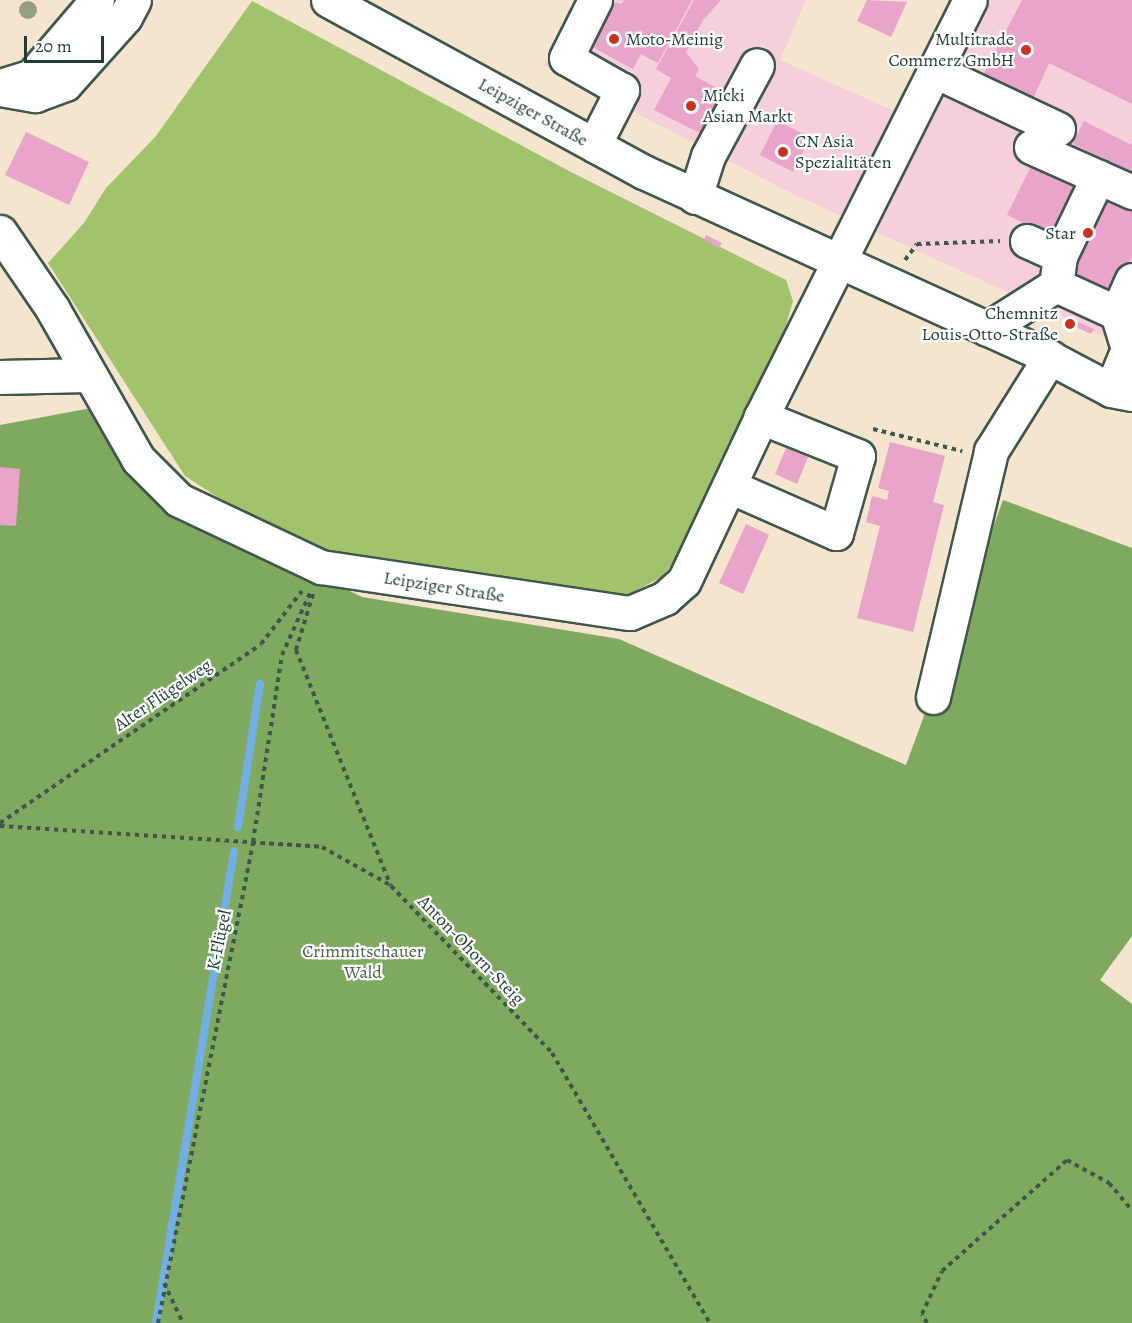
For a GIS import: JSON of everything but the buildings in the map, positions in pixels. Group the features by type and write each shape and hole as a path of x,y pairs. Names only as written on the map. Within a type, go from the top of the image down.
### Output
{"street":[{"path":"0,87 32,76 97,0"},
{"path":"0,87 35,95 65,84 125,17 134,0"},
{"name":"Leipziger Straße","path":"328,0 594,145 695,197 1050,357 1125,399"},
{"path":"594,145 622,90 566,58 595,0"},
{"path":"839,263 970,0"},
{"path":"695,197 708,156 757,65"},
{"path":"935,71 1058,129"},
{"path":"1031,147 1132,192"},
{"path":"987,329 1058,270 1098,177"},
{"name":"Leipziger Straße","path":"0,232 52,308 88,375 138,459 179,500 321,567 630,614 665,598 684,580 761,417 839,263"},
{"path":"1028,241 1058,270 1117,313 1128,349 1125,399"},
{"path":"1117,313 1132,280"},
{"path":"933,697 991,451 1050,357"},
{"path":"0,377 88,375"},
{"path":"729,486 836,533 858,456 761,417"}],"path":[{"path":"887,285 916,244 1028,241"},
{"path":"867,427 956,451"},
{"name":"Alter Flügelweg","path":"0,824 261,644 321,567"},
{"name":"K-Flügel","path":"158,1323 163,1281 253,842 282,655 321,567"},
{"name":"Anton-Ohorn-Steig","path":"321,567 296,650 391,886 552,1053 710,1323"},
{"path":"0,824 322,847 391,886"},
{"path":"927,1323 922,1314 942,1270 1067,1160 1109,1183 1132,1210"},
{"path":"163,1281 183,1323"}],"shaded area":[{"path":"577,0 806,0 780,60 910,118 964,0 1132,0 1132,349 793,194 543,65"}],"green space":[{"path":"252,1 569,171 786,280 793,301 783,336 677,560 660,578 618,600 482,581 321,549 257,523 185,476 48,263 84,223 106,188 156,136"},
{"name":"Crimmitschauer Wald","path":"97,407 170,503 362,597 619,639 906,765 1003,500 1132,548 1132,936 1100,980 1132,1004 1132,1323 0,1323 0,425"}],"waterway":[{"path":"238,827 260,684"},
{"path":"156,1323 234,851"}],"place":[{"name":"Moto-Meinig","path":"614,39"},
{"name":"Multitrade Commerz GmbH","path":"1026,50"},
{"name":"Micki Asian Markt","path":"691,106"},
{"name":"CN Asia Spezialitäten","path":"783,152"},
{"name":"Star","path":"1088,233"},
{"name":"Chemnitz Louis-Otto-Straße","path":"1070,324"}]}
